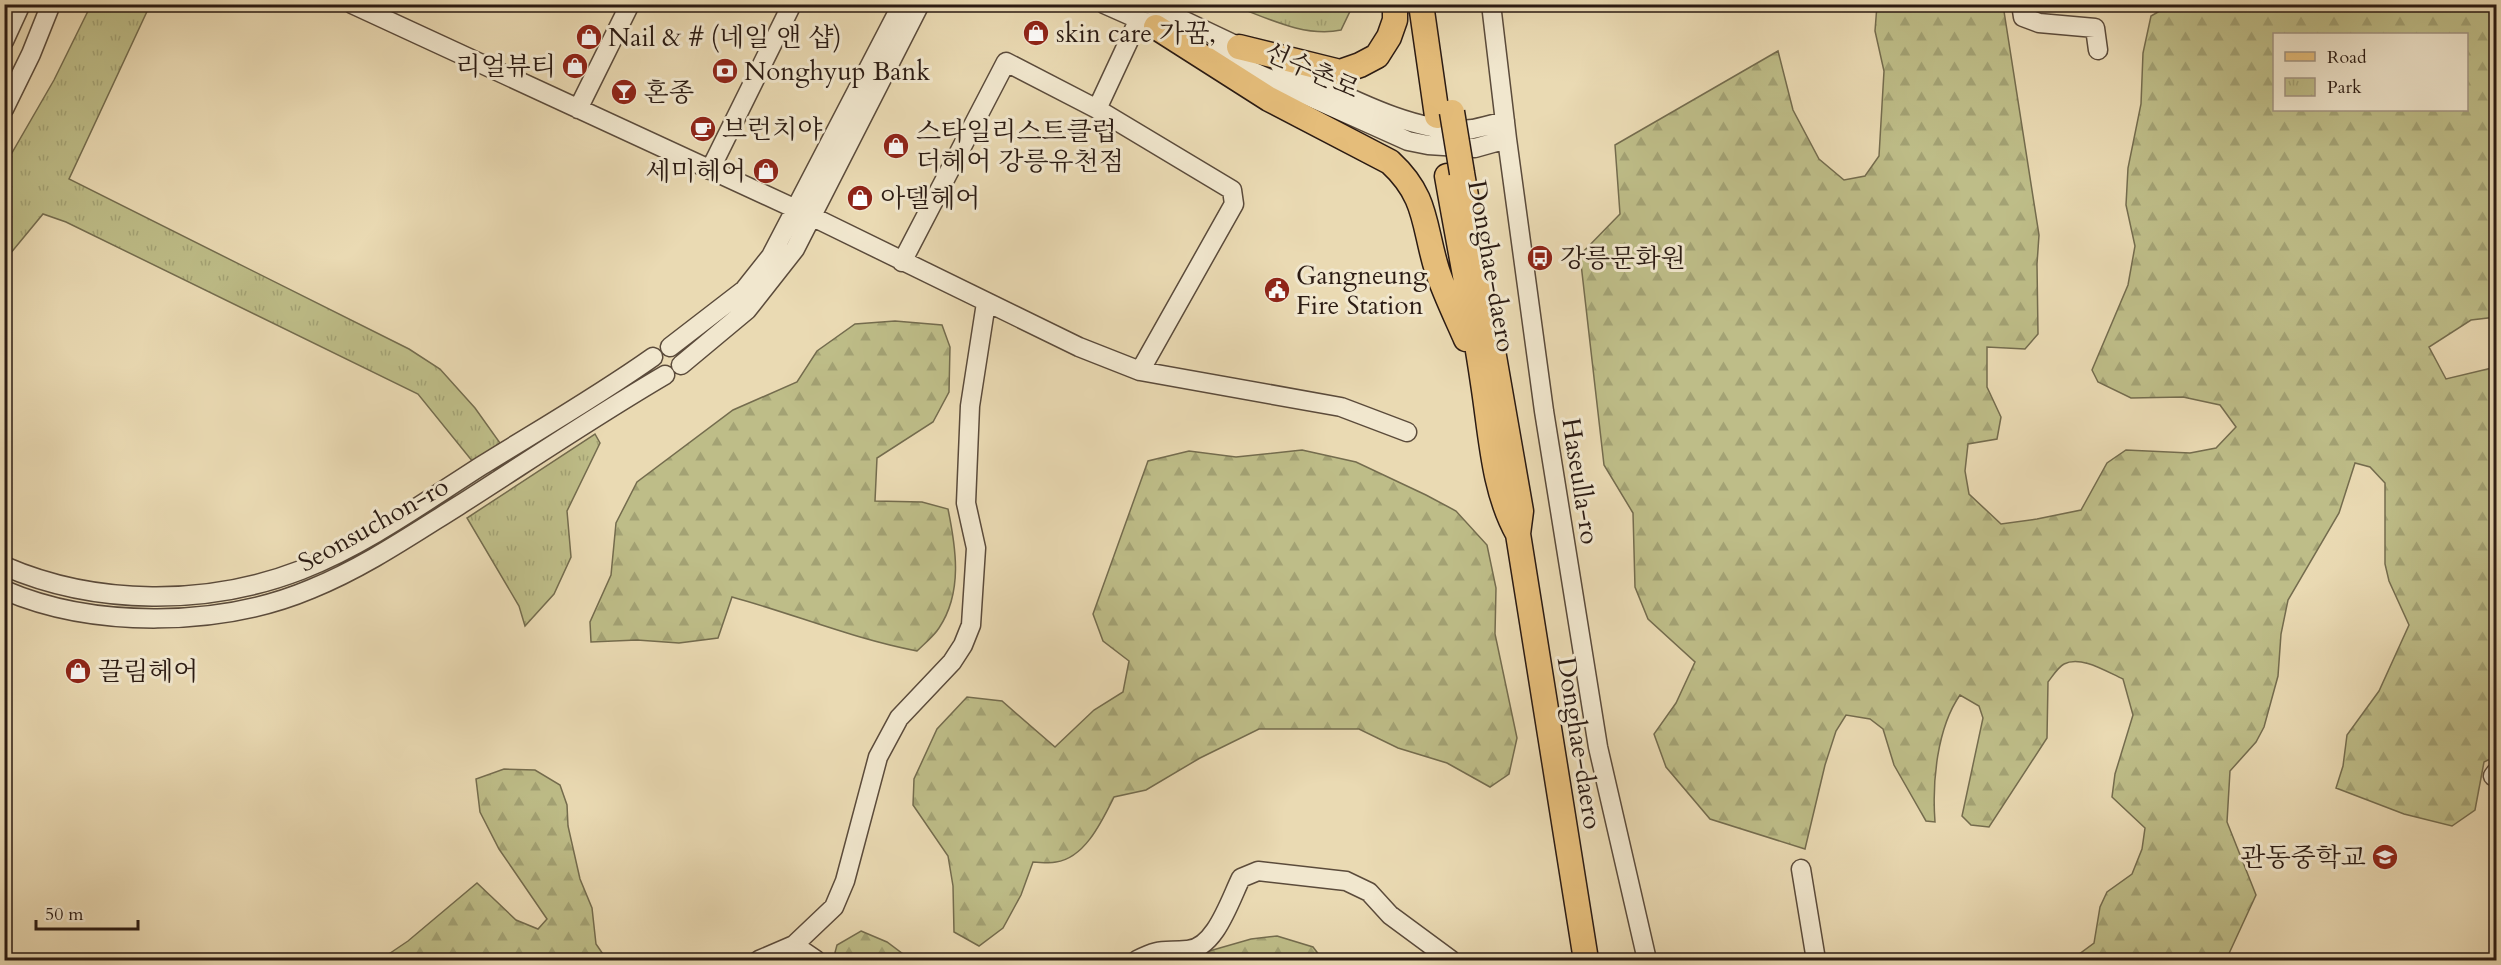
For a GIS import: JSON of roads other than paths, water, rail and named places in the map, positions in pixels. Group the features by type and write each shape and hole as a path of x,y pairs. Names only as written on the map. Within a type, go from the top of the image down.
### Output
{"main road":[{"path":"1239,47 1340,72 1377,56 1389,37 1395,20 1395,4"},
{"name":"Donghae-daero","path":"1421,4 1445,114 1488,425 1506,512 1518,534"},
{"name":"Donghae-daero","path":"1436,4 1445,114"},
{"path":"1147,24 1269,99 1390,162 1404,175 1414,187 1421,205 1438,271 1483,383"},
{"name":"Donghae-daero","path":"1454,174 1521,511 1518,534 1586,960"}],"street":[{"path":"4,42 21,4"},
{"path":"4,109 31,54 51,4"},
{"path":"352,4 805,213 1079,347 1140,371 1341,407 1407,432"},
{"path":"578,109 630,4"},
{"path":"710,170 792,4"},
{"name":"Seonsuchon-ro","path":"4,590 62,609 109,615 164,618 218,614 267,604 311,590 387,551 673,370 747,310 795,249 805,213 902,4"},
{"name":"Seonsuchon-ro","path":"670,347 744,290 805,213 920,4"},
{"name":"선수촌로","path":"1104,4 1408,141 1428,145 1475,148 1506,130"},
{"name":"선수촌로","path":"1149,4 1408,123 1436,129 1506,130"},
{"name":"Haseulla-ro","path":"1491,4 1544,411 1598,747 1647,960"},
{"path":"2021,4 2023,17 2039,22 2095,28 2098,50"},
{"path":"1097,109 1147,24"},
{"path":"903,262 1006,62 1097,109 1232,190 1234,204 1140,371"},
{"path":"759,960 794,945 834,907 844,881 878,756 887,737 899,718 952,662 963,645 970,625 976,548 966,503 970,406 986,303"},
{"path":"670,347 679,354 673,370 656,369 654,357 661,348 670,347"},
{"name":"Seonsuchon-ro","path":"4,566 66,587 164,597 215,592 261,584 303,569 376,533 654,357"},
{"path":"109,615 111,593"},
{"path":"2496,772 2493,776 2496,778"},
{"path":"1801,869 1816,960"},
{"path":"1137,960 1155,951 1189,950 1202,945 1216,931 1241,878 1258,871 1346,881 1369,892 1390,915 1408,930 1451,960"},
{"path":"794,945 816,960"}],"place":[{"name":"skin care 가꿈,","path":"1036,33"},
{"name":"Nail & # (네일 앤 샵)","path":"589,37"},
{"name":"리얼뷰티","path":"575,66"},
{"name":"Nonghyup Bank","path":"725,71"},
{"name":"혼종","path":"624,92"},
{"name":"브런치야","path":"703,129"},
{"name":"스타일리스트클럽 더헤어 강릉유천점","path":"896,146"},
{"name":"세미헤어","path":"766,171"},
{"name":"아델헤어","path":"860,198"},
{"name":"강릉문화원","path":"1540,258"},
{"name":"Gangneung Fire Station","path":"1277,290"},
{"name":"끌림헤어","path":"78,671"},
{"name":"관동중학교","path":"2385,857"}]}
